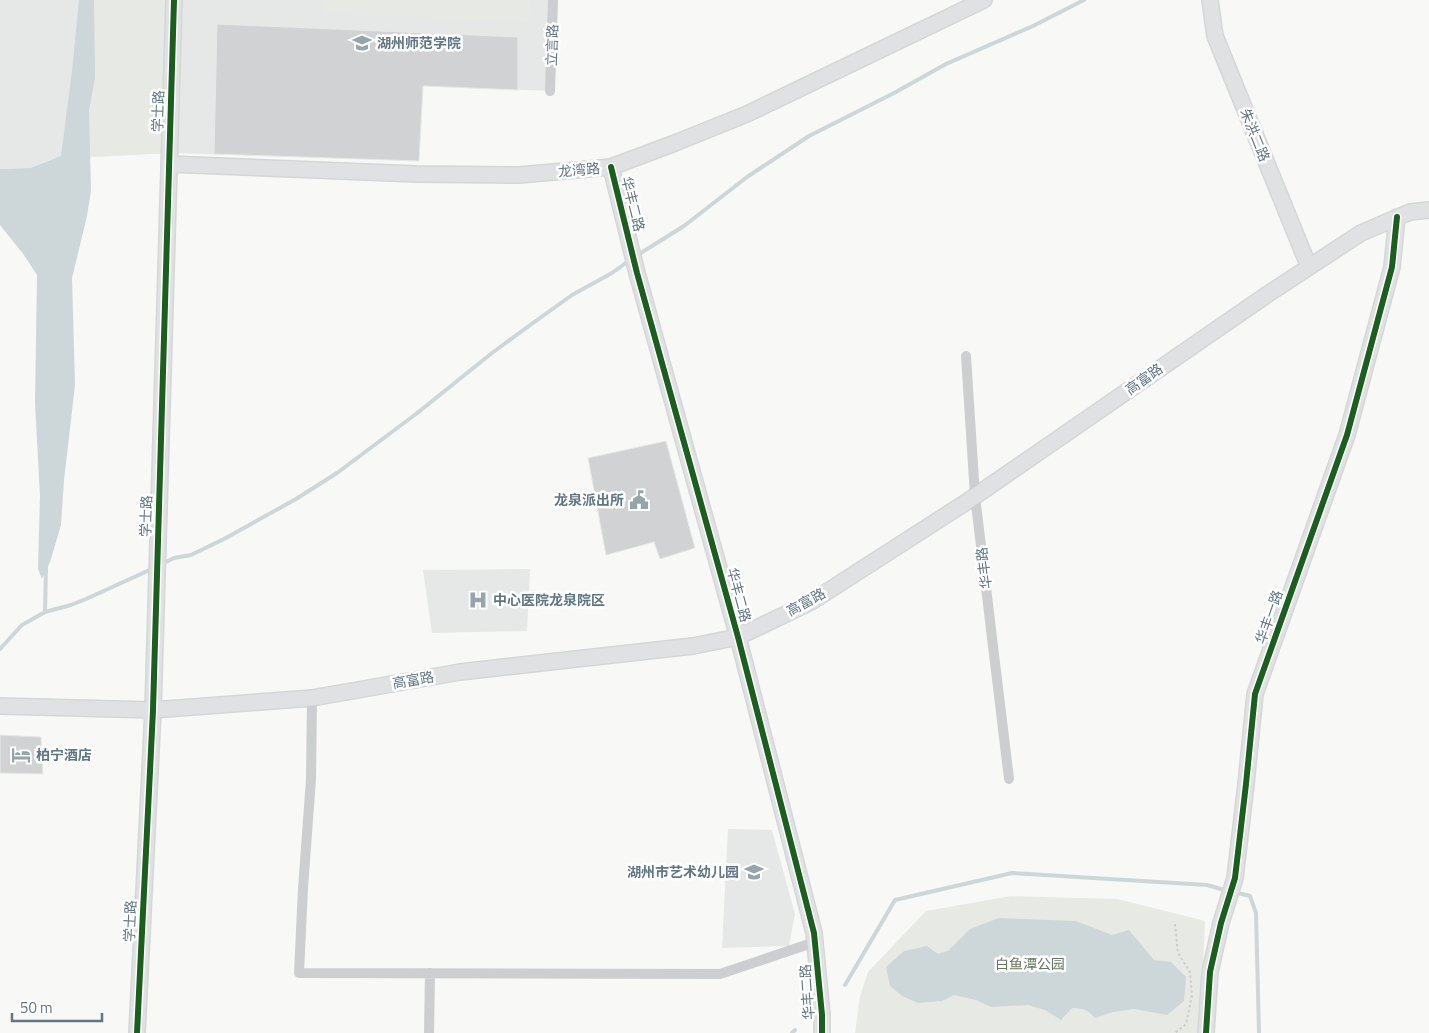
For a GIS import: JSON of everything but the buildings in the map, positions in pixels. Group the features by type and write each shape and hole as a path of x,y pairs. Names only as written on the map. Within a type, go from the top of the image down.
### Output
{"street":[{"name":"学士路","path":"137,1033 153,710 174,0"},
{"name":"立言路","path":"550,91 554,0"},
{"name":"龙湾路","path":"169,164 416,174 519,175 611,167 747,114 984,0"},
{"name":"朱洪二路","path":"1210,0 1215,36 1308,267"},
{"name":"华丰二路","path":"611,167 638,273 738,637 812,924 822,1015 822,1033"},
{"name":"高富路","path":"0,706 153,710 312,698 460,672 693,646 738,637 811,602 975,496 1268,294 1361,233 1410,212 1429,210"},
{"name":"华丰一路","path":"1206,1033 1210,972 1221,924 1235,878 1255,694 1347,435 1392,267 1396,217"},
{"name":"华丰路","path":"966,356 975,496 1009,779"},
{"path":"312,698 312,779 303,888 299,973 720,974 815,942"},
{"path":"429,1033 430,973"}],"path":[{"path":"1175,924 1178,953 1190,972 1192,995 1186,1024 1175,1033"}],"shaded area":[{"name":"湖州师范学院","path":"0,0 553,0 550,91 423,86 419,161 169,153 52,159 30,168 0,169"},
{"path":"79,0 94,0 95,78 89,110 91,191 72,278 75,385 61,525 50,562 42,579 38,569 40,496 35,403 37,275 0,225 0,169 30,168 61,156"},
{"name":"中心医院龙泉院区","path":"530,569 527,631 432,633 423,570"},
{"name":"湖州市艺术幼儿园","path":"728,829 772,830 795,914 789,946 722,948"},
{"path":"999,918 1076,921 1112,935 1129,930 1154,960 1171,962 1186,977 1184,1001 1167,1015 1134,1009 1113,1012 1095,1018 1085,1010 1072,1008 1061,1020 1045,1010 1028,1005 991,1007 976,1000 954,995 942,1001 918,1003 902,996 890,986 886,967 904,951 927,946 938,954 948,951 970,929"}],"green space":[{"path":"94,0 174,0 169,153 90,157 89,110 95,78"},
{"path":"323,0 529,0 528,22 322,12"},
{"name":"白鱼潭公园","path":"1011,896 1117,899 1205,921 1200,1033 855,1033 860,996 868,972 926,911"}],"waterway":[{"path":"636,256 684,226 747,177 809,136 946,64 1033,26 1084,0"},
{"path":"162,564 174,558 191,555 224,539 296,499 337,473 533,323 572,295 612,273 630,260"},
{"path":"45,612 46,567"},
{"path":"0,649 22,625 45,612 86,599 154,568"},
{"path":"845,985 895,900 1012,873 1207,885 1228,891"},
{"path":"1234,892 1250,896 1256,913 1259,1033"},
{"path":"792,1033 795,1030"}],"cycle path":[{"path":"137,1033 153,710 174,0"},
{"path":"611,167 637,273 738,637 814,933 822,1033"},
{"path":"1206,1033 1210,972 1221,923 1235,878 1255,694 1347,435 1392,267 1397,217"}],"place":[{"name":"湖州师范学院","path":"362,43"},
{"name":"龙泉派出所","path":"639,500"},
{"name":"中心医院龙泉院区","path":"478,600"},
{"name":"柏宁酒店","path":"21,755"},
{"name":"湖州市艺术幼儿园","path":"754,872"}]}
